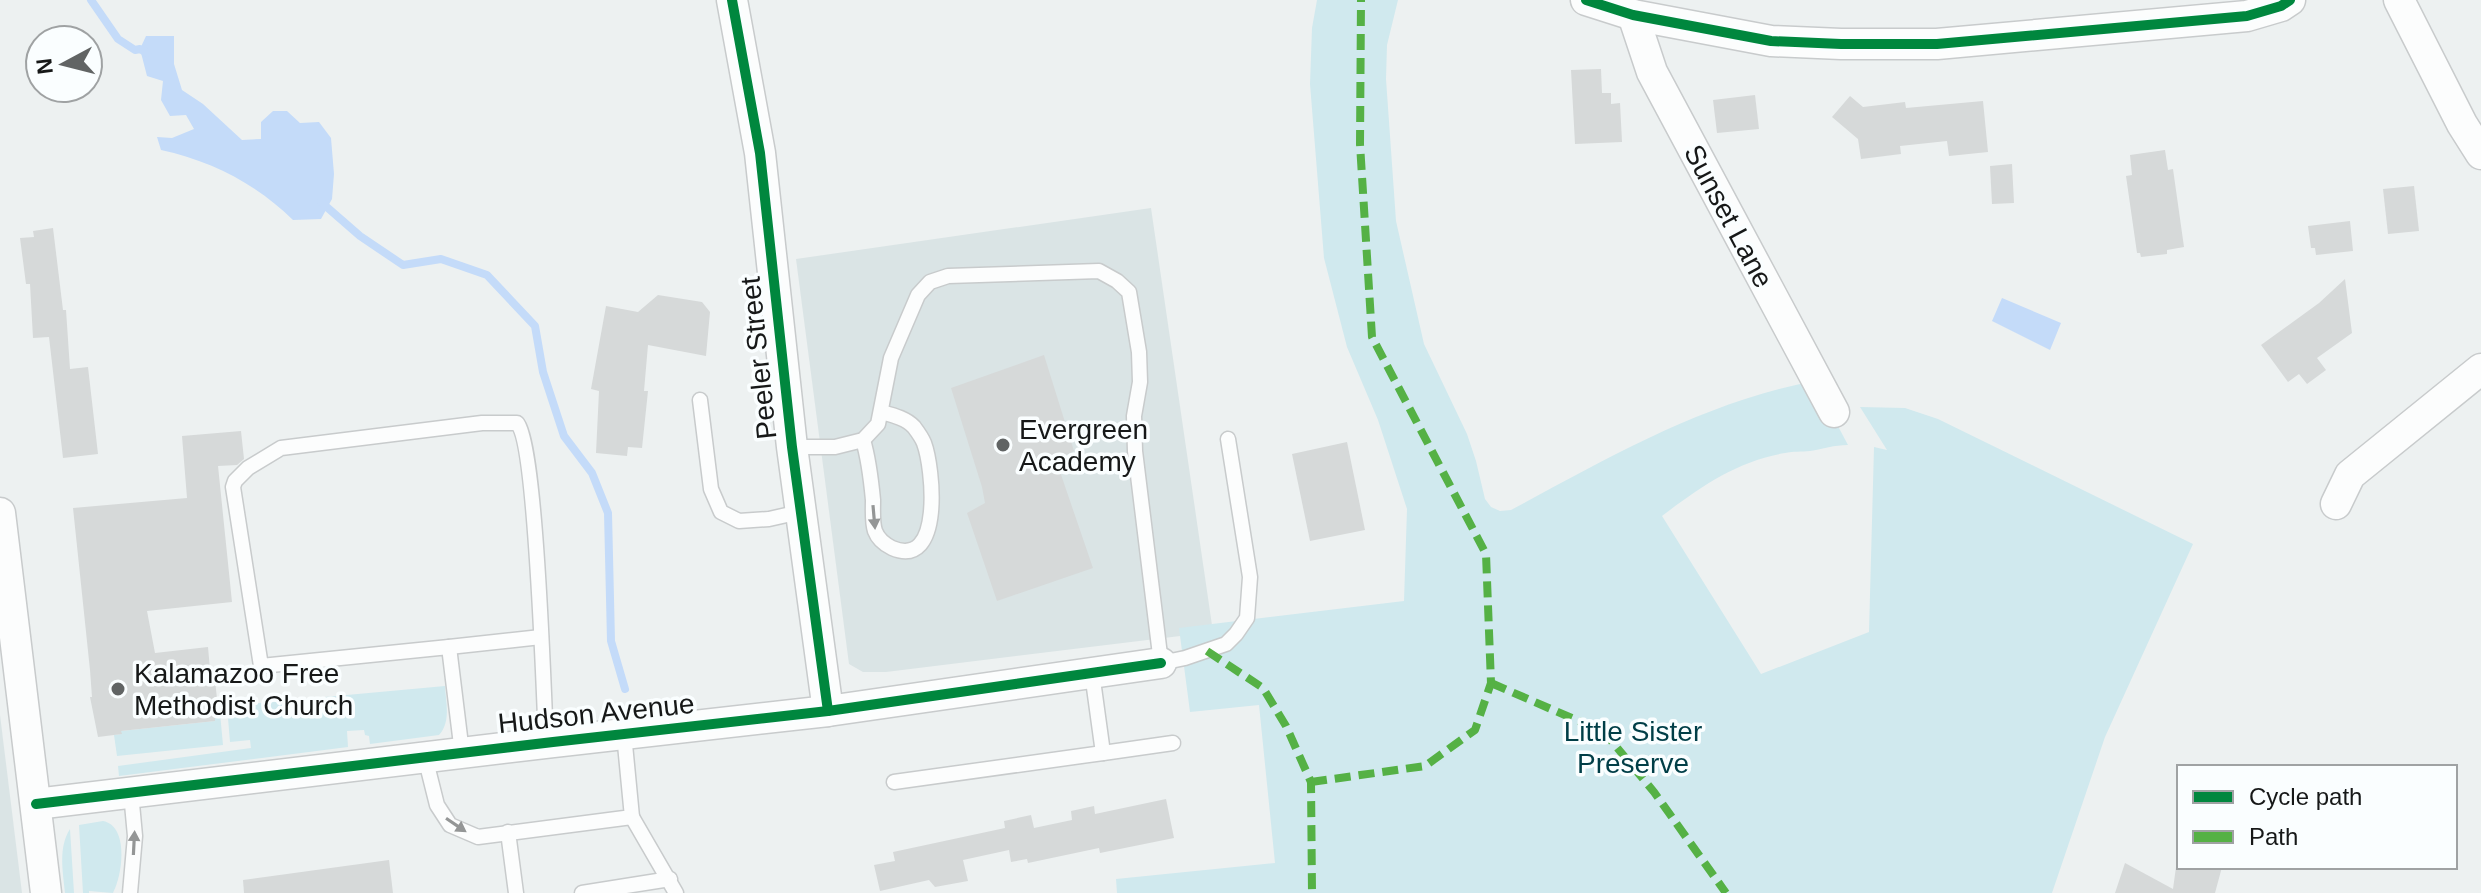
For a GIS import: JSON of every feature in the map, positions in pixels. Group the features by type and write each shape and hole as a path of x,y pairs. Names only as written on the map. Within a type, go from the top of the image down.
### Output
{"street":[{"name":"Peeler Street","path":"732,0 760,153 792,447 828,711"},
{"path":"1586,0 1771,41 1937,44 2247,16 2281,6 2290,0"},
{"path":"2399,0 2449,100 2481,154"},
{"name":"Sunset Lane","path":"1644,11 1652,72 1834,412"},
{"path":"2336,504 2350,475 2481,369"},
{"path":"0,513 46,893"},
{"name":"Hudson Avenue","path":"36,804 828,711 1161,663"}],"lane":[{"path":"792,447 835,447 863,440 878,424 891,358 918,295 930,282 948,276 1099,271 1117,281 1129,292 1139,352 1140,382 1134,416 1135,451 1161,663 1226,644 1247,618 1250,577 1228,439"},
{"path":"700,400 711,489 721,512 739,521 769,519 800,512"},
{"path":"863,440 870,462 875,530 882,543 895,549 910,550 921,542 929,530 932,513 924,442 912,425 897,416 881,412"},
{"path":"541,637 261,666 233,487 235,481 248,468 281,448 482,423 517,423 522,428 527,449 537,564 541,637 546,742"},
{"path":"449,647 462,753"},
{"path":"1092,673 1103,753"},
{"path":"582,893 673,886 632,817 624,734"},
{"path":"894,782 1173,743"},
{"path":"425,757 437,805 450,825 478,837 632,817"},
{"path":"130,893 135,836 131,793"},
{"path":"508,832 516,893"}],"shaded area":[{"name":"Evergreen Academy","path":"1151,208 1213,632 886,672 863,672 849,664 796,259"},
{"path":"0,715 22,893 0,893"}],"green space":[{"name":"Little Sister Preserve","path":"1317,0 1398,0 1387,45 1386,79 1396,221 1424,344 1467,434 1485,499 1491,507 1500,511 1511,510 1621,452 1695,418 1733,403 1814,381 1848,445 1788,452 1751,462 1705,485 1662,516 1761,674 1869,632 1874,447 1887,450 1860,407 1905,408 1938,419 2193,544 2105,737 2052,893 1117,893 1116,879 1275,863 1259,705 1190,712 1179,628 1404,601 1407,509 1378,420 1347,347 1324,258 1310,84 1312,28"},
{"path":"445,686 446,718 439,735 370,744 364,730 347,731 348,747 119,776 118,766 251,748 250,740 230,742 227,706"},
{"path":"215,713 220,713 223,745 117,756 114,735 121,734 121,731 215,721"},
{"path":"103,821 117,832 120,841 122,852 117,885 113,893 83,893 79,825"},
{"path":"70,829 74,893 65,893 63,852"}],"water":[{"path":"146,36 174,36 174,64 182,90 203,104 242,140 261,139 261,122 273,111 287,111 300,123 319,122 331,138 334,174 332,199 321,219 293,220 264,195 232,176 215,167 161,150 157,137 172,138 194,129 186,115 170,116 161,100 163,81 147,76 140,49"},
{"path":"2002,298 2061,323 2050,350 1992,321"}],"building":[{"path":"1601,69 1602,93 1611,93 1611,104 1620,103 1622,142 1575,144 1571,70"},
{"path":"1755,95 1759,129 1717,133 1713,100"},
{"path":"1850,96 1863,107 1905,102 1906,108 1983,101 1988,152 1949,156 1947,141 1900,146 1901,154 1861,159 1858,139 1832,117"},
{"path":"2165,150 2168,170 2173,169 2184,247 2167,250 2167,254 2141,257 2137,253 2126,176 2132,175 2130,155"},
{"path":"2012,164 2014,203 1992,204 1990,166"},
{"path":"2414,186 2419,231 2388,234 2383,189"},
{"path":"2350,221 2353,251 2316,255 2315,248 2311,248 2308,226"},
{"path":"53,228 63,310 66,310 70,369 88,367 98,454 63,458 49,337 33,338 30,284 26,284 20,238 34,237 33,231"},
{"path":"2345,279 2352,333 2317,358 2326,370 2307,384 2299,374 2288,382 2261,345 2319,303"},
{"path":"658,295 702,302 710,312 706,356 648,345 644,391 648,391 642,448 628,447 627,456 596,453 599,391 591,389 606,306 638,312"},
{"path":"1044,355 1074,451 1056,460 1093,568 997,601 967,513 985,503 951,388"},
{"path":"241,431 244,459 237,465 218,466 232,602 147,611 155,653 208,647 211,681 215,680 218,708 215,710 215,721 121,731 122,734 98,737 90,697 90,670 73,508 187,498 182,436"},
{"path":"1347,442 1365,530 1310,541 1292,454"},
{"path":"1166,799 1174,838 1100,853 1099,848 1028,863 1027,859 1011,862 1009,850 963,860 968,881 935,887 929,880 880,891 874,865 895,861 893,852 1005,828 1004,821 1031,815 1034,828 1072,820 1071,811 1094,806 1095,814"},
{"path":"389,860 393,893 244,893 243,880"},
{"path":"2125,863 2173,889 2176,867 2221,869 2215,893 2115,893"}],"waterway":[{"path":"91,0 118,39 135,50 147,53"},
{"path":"321,202 360,236 403,265 441,259 487,275 535,326 543,372 564,436 592,473 608,513 611,641 625,689"}],"marked path":[{"path":"1311,782 1425,766 1475,730 1491,683 1486,554 1372,337 1360,144 1361,0"},
{"path":"1207,651 1263,688 1286,726 1311,782 1312,893"},
{"path":"1491,683 1604,732 1654,792 1726,893"}],"cycle path":[{"path":"732,0 760,153 792,447 828,711"},
{"path":"1586,0 1633,15 1771,41 1841,44 1937,44 2247,16 2281,6 2290,0"},
{"path":"36,804 828,711 1161,663"}],"place":[{"name":"Evergreen Academy","path":"1003,445"},
{"name":"Kalamazoo Free Methodist Church","path":"118,689"}]}
